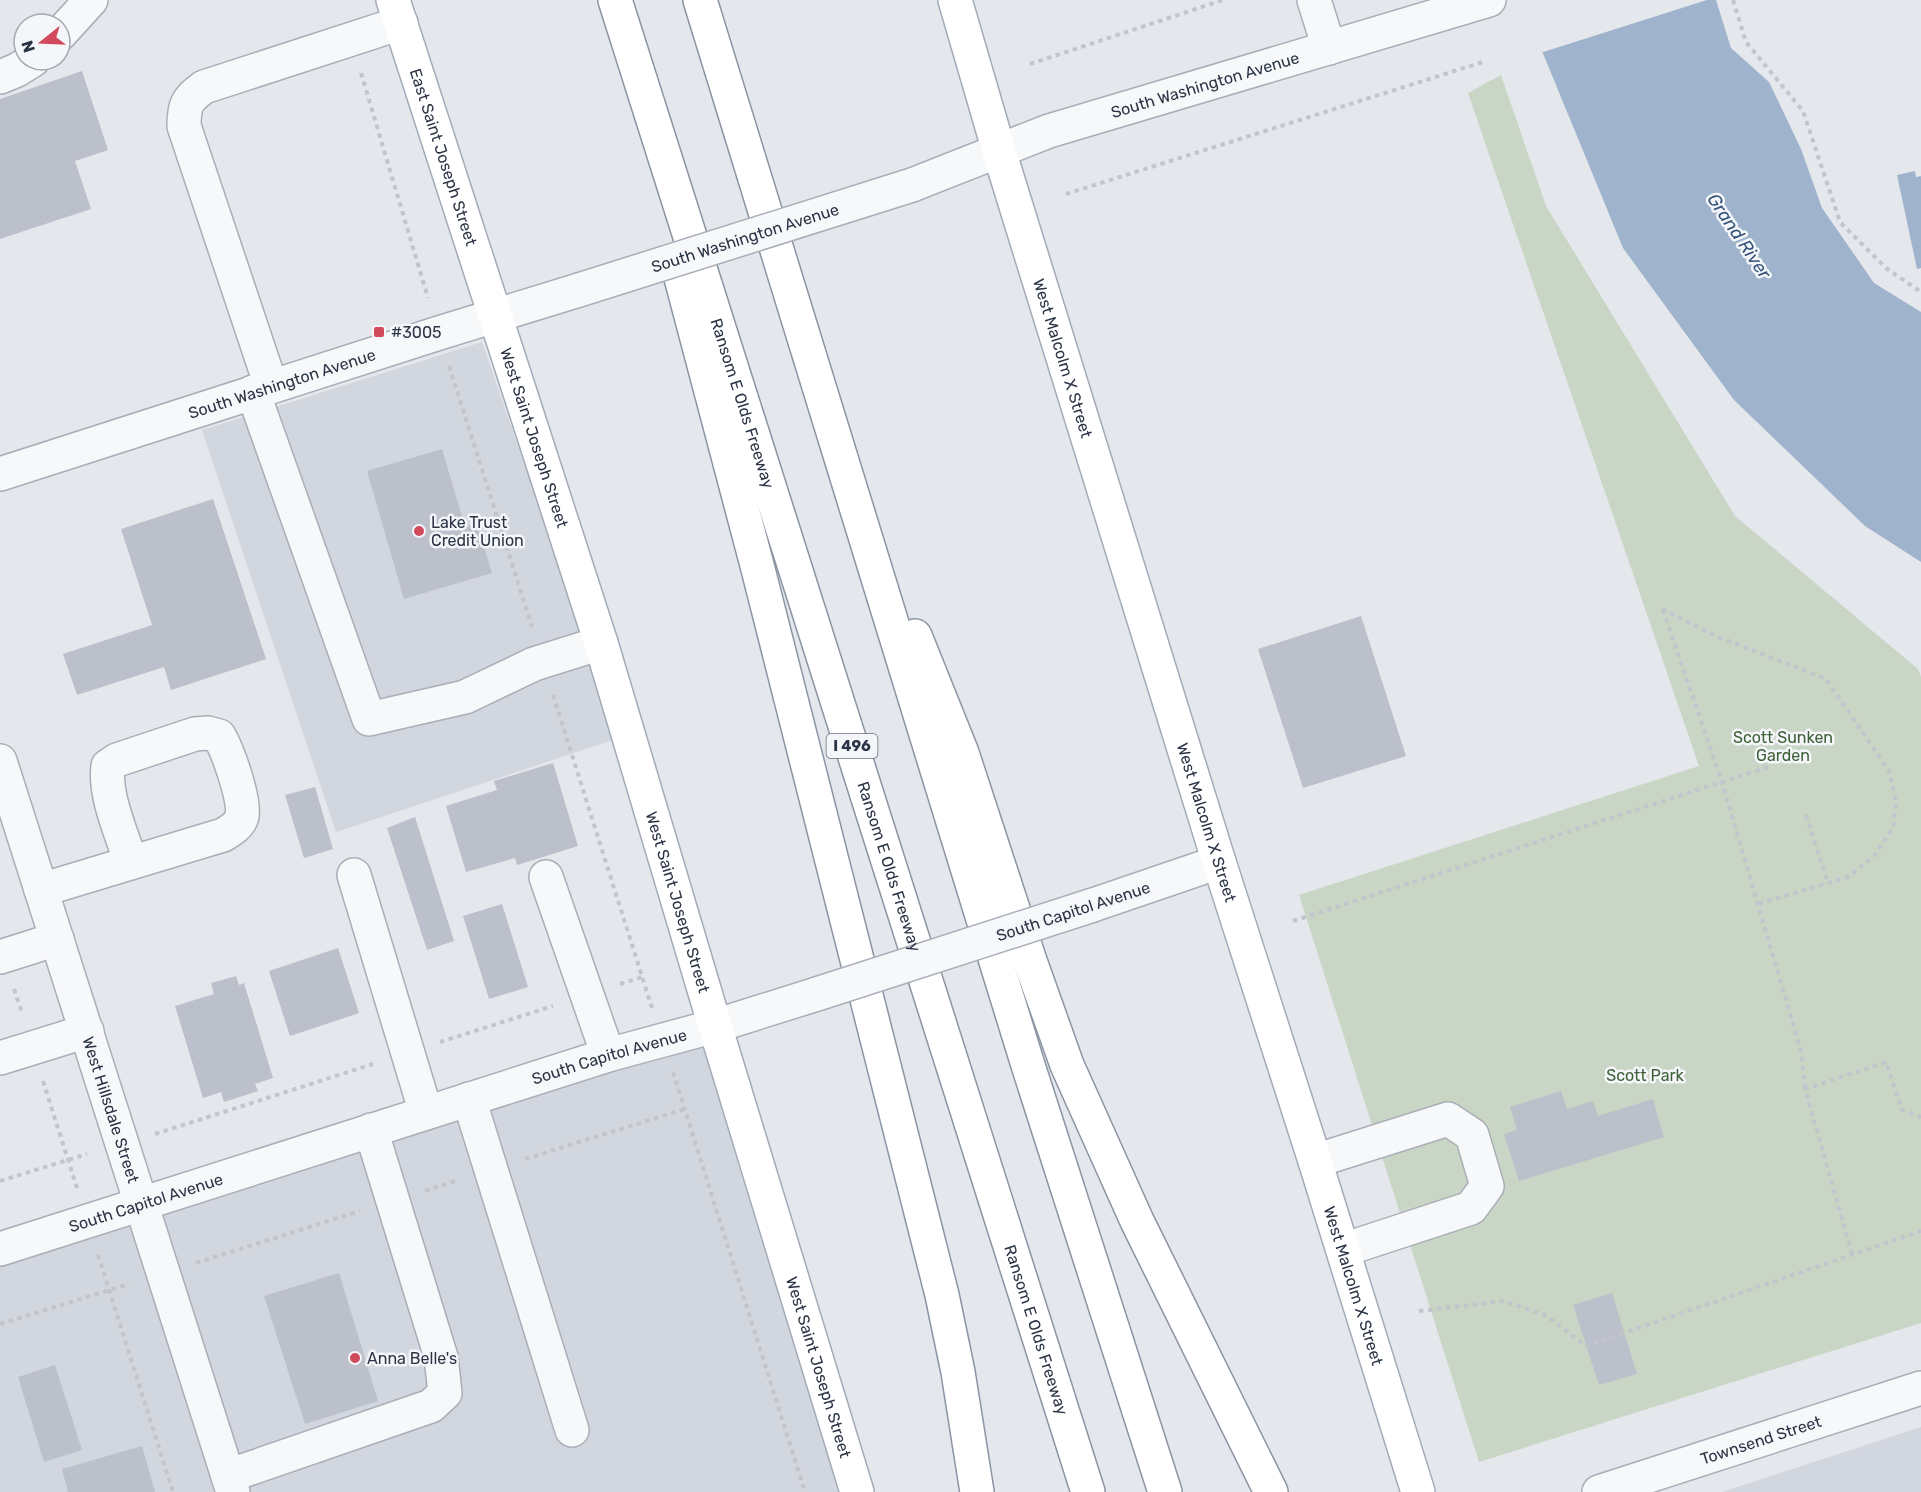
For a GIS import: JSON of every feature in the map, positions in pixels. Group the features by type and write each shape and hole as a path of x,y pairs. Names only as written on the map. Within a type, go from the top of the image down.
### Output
{"main road":[{"path":"613,0 942,1295 962,1394 977,1492"},
{"name":"Ransom E Olds Freeway","path":"613,0 1088,1492"},
{"path":"700,0 1027,1062 1165,1492"},
{"name":"West Malcolm X Street","path":"955,0 999,151 1219,862 1418,1492"},
{"name":"East Saint Joseph Street","path":"397,12 495,315"},
{"name":"West Saint Joseph Street","path":"495,315 601,643 857,1492"},
{"path":"834,440 954,732 1067,1065 1137,1221 1270,1492"}],"street":[{"path":"72,21 91,0"},
{"path":"1314,0 1329,48"},
{"name":"South Washington Avenue","path":"0,474 495,315 912,185 1049,131 1479,3"},
{"path":"397,12 351,39 204,87 189,97 184,113 184,126 262,389 369,719 465,697 543,662 601,643"},
{"path":"41,890 131,863 222,835 232,829 242,819 242,804 226,749 219,736 208,733 195,734 117,760 108,766 107,779 110,794 131,863"},
{"name":"West Hillsdale Street","path":"0,762 12,843 41,890 230,1484"},
{"name":"South Capitol Avenue","path":"0,1249 609,1055 715,1026 817,994 1219,862"},
{"path":"354,875 426,1113"},
{"path":"546,878 609,1055"},
{"path":"0,957 57,939"},
{"path":"0,1058 87,1031"},
{"path":"469,1099 572,1430"},
{"path":"1315,1161 1449,1119 1472,1135 1487,1186 1471,1208 1343,1250"},
{"path":"230,1484 431,1406 445,1393 441,1357 371,1130"},
{"name":"Townsend Street","path":"1599,1492 1921,1388"}],"path":[{"path":"1030,64 1223,0"},
{"path":"1733,0 1746,42 1803,111 1840,222 1886,268 1921,292"},
{"path":"351,39 439,333 806,1492"},
{"path":"1066,194 1486,61"},
{"path":"1758,904 1848,877 1874,856 1893,828 1896,801 1889,771 1826,679 1716,636 1662,609 1722,782 1758,904 1801,1051 1805,1089 1852,1254"},
{"path":"1293,921 1768,767"},
{"path":"1806,815 1828,883"},
{"path":"0,1181 642,977"},
{"path":"1805,1089 1886,1062 1902,1110 1921,1117"},
{"path":"0,1324 684,1109"},
{"path":"1419,1311 1504,1301 1547,1317 1586,1346 1921,1231"}],"shaded area":[{"path":"482,342 619,738 336,832 202,430"},
{"path":"715,1026 861,1492 0,1492 0,1253"},
{"path":"1921,1427 1921,1492 1722,1492"}],"green space":[{"name":"Scott Park","path":"1501,75 1546,206 1735,516 1918,669 1921,677 1921,1323 1479,1462 1299,895 1699,766 1468,93"}],"water":[{"name":"Grand River","path":"1521,0 1716,0 1731,48 1769,82 1801,149 1822,208 1874,283 1921,312 1921,562 1865,526 1734,400 1623,248"},
{"path":"1915,171 1916,177 1921,176 1921,268 1917,269 1897,175"}],"pier":[{"path":"1518,0 1707,0 1540,53"}],"building":[{"path":"82,71 108,150 75,161 91,209 0,239 0,99"},
{"path":"442,449 465,527 477,523 492,573 404,599 367,471"},
{"path":"213,499 266,659 171,690 164,667 77,695 63,654 152,625 121,529"},
{"path":"1361,616 1406,756 1303,788 1258,649"},
{"path":"553,763 578,846 517,865 515,858 466,872 446,806 497,790 494,781"},
{"path":"315,787 333,849 304,858 285,795"},
{"path":"415,817 454,941 427,950 387,828"},
{"path":"502,904 528,987 489,999 463,916"},
{"path":"338,948 359,1013 290,1036 269,971"},
{"path":"236,976 239,985 244,983 273,1078 255,1084 258,1091 224,1102 221,1092 203,1098 175,1006 214,994 211,983"},
{"path":"1561,1091 1567,1109 1593,1101 1598,1116 1653,1099 1664,1137 1519,1181 1504,1134 1517,1130 1510,1107"},
{"path":"339,1273 378,1401 305,1424 264,1296"},
{"path":"1612,1293 1637,1374 1599,1385 1573,1305"},
{"path":"55,1365 82,1450 44,1462 18,1377"},
{"path":"142,1446 155,1492 68,1492 62,1469"}],"place":[{"name":"#3005","path":"379,332"},
{"name":"Lake Trust Credit Union","path":"419,531"},
{"name":"Anna Belle's","path":"355,1358"}],"park label":[{"name":"Scott Sunken Garden","path":"1783,746"}]}
